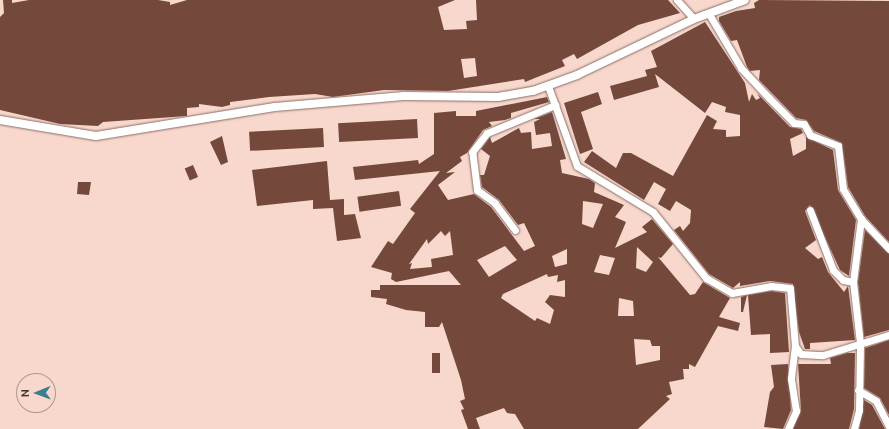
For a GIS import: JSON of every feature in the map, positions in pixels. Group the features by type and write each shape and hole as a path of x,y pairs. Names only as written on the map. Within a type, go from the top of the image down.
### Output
{"street":[{"path":"677,0 694,19"},
{"path":"0,120 96,136 275,107 404,96 498,97 548,86 694,19 744,0"},
{"path":"709,14 740,68 769,98 794,123 804,124 810,135 838,146 843,189 861,219 889,249"},
{"path":"548,86 577,166 653,212 706,278 732,293 771,286 790,288 795,346 791,378 796,411 788,429"},
{"path":"515,230 495,202 478,190 472,152 487,133 554,105"},
{"path":"810,210 833,270 843,280 853,282"},
{"path":"854,429 859,410 858,390 860,343 853,282 861,219"},
{"path":"795,346 801,354 823,355 889,335"},
{"path":"858,390 876,401 889,426"}],"building":[{"path":"3,0 12,0 12,3 29,0 158,0 170,2 170,5 187,0 455,0 438,7 444,30 467,29 466,21 477,20 476,0 668,0 680,13 638,25 577,59 574,54 562,60 565,66 525,82 524,79 448,91 384,90 333,97 315,94 269,97 230,102 230,105 222,107 199,104 199,107 187,108 187,116 103,122 98,126 60,124 0,110 0,17 4,13","holes":["475,58 477,76 464,78 461,59"]},
{"path":"759,0 889,1 889,242 865,216 848,187 842,143 814,131 806,120 796,118 759,80 760,70 750,71 747,67 737,40 731,41 719,21 719,17 736,11 755,8 754,3"},
{"path":"705,22 745,83 749,102 752,94 756,100 760,98 757,93 790,127 801,129 803,133 790,139 793,156 806,149 806,137 833,150 838,190 856,220 849,276 840,270 810,205 805,211 816,240 805,248 818,259 822,257 828,272 844,292 848,286 855,340 810,343 810,349 805,349 799,332 793,284 770,281 740,286 740,282 733,288 709,274 674,230 680,226 683,231 690,223 691,210 676,201 670,211 658,204 666,189 654,182 644,200 584,162 592,151 616,168 623,153 631,153 673,176 707,115 717,121 713,129 726,130 726,137 740,136 740,115 725,112 726,107 712,102 705,113 655,74 659,87 614,100 610,86 647,76 645,70 657,67 651,51"},
{"path":"598,92 602,104 581,112 593,149 580,154 564,103"},
{"path":"547,97 549,102 511,113 511,118 505,120 489,122 492,126 483,130 467,153 460,157 462,161 446,173 455,172 438,185 448,200 474,194 491,207 524,251 535,246 524,223 518,225 499,200 482,187 480,175 484,175 490,156 481,149 490,137 492,143 519,128 521,133 531,132 532,149 552,146 550,133 536,135 534,122 540,119 534,119 552,112 566,159 560,160 562,173 589,179 595,183 594,192 624,205 615,217 626,222 615,248 647,232 642,227 652,219 673,244 661,258 658,257 690,295 695,294 703,282 730,298 719,317 740,323 738,331 718,326 695,367 689,364 689,369 683,369 684,379 669,382 672,394 666,396 670,399 638,429 524,429 515,414 507,413 504,408 476,418 480,429 468,429 461,410 464,409 460,401 465,399 461,380 442,322 439,327 425,327 425,312 406,310 386,304 387,299 371,297 371,290 380,290 380,285 461,285 449,271 396,282 391,279 392,273 371,267 388,241 393,244 415,213 410,209 440,171 355,180 353,167 418,160 419,164 434,154 434,113 456,111 456,116 476,116 476,111","holes":["583,201 603,204 593,228 582,224","441,231 445,236 450,231 453,255 431,259 432,267 410,269 412,263 409,264 427,239 428,244","505,246 517,260 489,277 477,260","637,247 653,262 646,272 636,268","567,249 567,264 555,267 552,256","600,255 615,258 609,275 594,272","547,274 548,277 558,275 557,282 565,280 565,297 550,295 545,302 554,310 550,324 537,318 535,321 501,298 503,294","619,298 633,301 634,316 618,316","634,339 650,340 652,346 660,346 660,360 636,365"]},
{"path":"417,119 418,138 339,142 338,123"},
{"path":"323,128 324,147 250,151 249,132"},
{"path":"222,136 228,162 221,165 210,142"},
{"path":"327,161 330,200 344,199 344,215 355,214 361,238 337,241 333,208 313,209 313,200 257,206 252,170"},
{"path":"193,165 198,177 190,180 185,169"},
{"path":"78,182 91,182 89,195 77,194"},
{"path":"399,191 401,206 359,212 357,197"},
{"path":"865,230 889,254 889,330 864,337 858,282"},
{"path":"771,291 785,293 789,352 770,353 770,334 751,335 748,295"},
{"path":"747,295 743,312 741,312 741,297"},
{"path":"889,340 889,415 880,398 864,388 865,348"},
{"path":"432,353 440,353 440,373 432,373"},
{"path":"847,353 855,353 854,409 849,429 793,429 801,411 798,364 831,364 830,358"},
{"path":"788,364 791,410 783,429 764,427 770,392 774,387 771,365"},
{"path":"864,400 872,405 885,429 859,429"}]}
